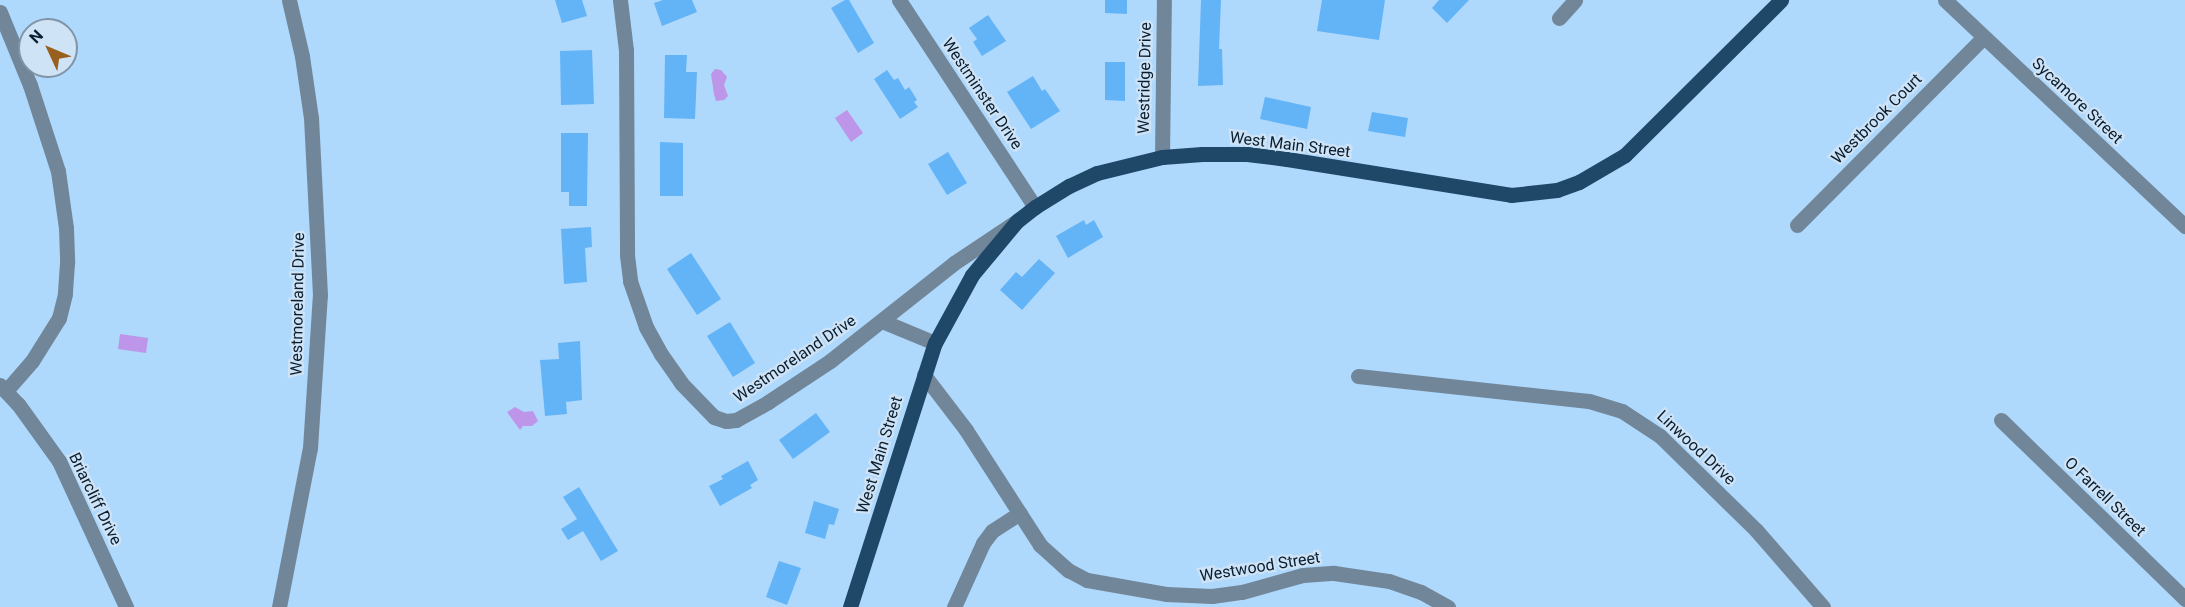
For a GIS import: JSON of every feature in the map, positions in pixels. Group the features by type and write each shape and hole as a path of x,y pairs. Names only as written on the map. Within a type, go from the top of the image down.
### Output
{"main road":[{"name":"West Main Street","path":"850,607 935,343 972,275 1017,221 1035,207 1069,186 1097,173 1162,157 1202,154 1247,154 1511,195 1557,190 1579,182 1625,155 1780,0"}],"street":[{"name":"Westmoreland Drive","path":"279,607 310,448 320,295 311,117 302,56 289,0"},
{"name":"Westmoreland Drive","path":"620,0 627,50 627,255 630,281 646,327 681,382 714,417 726,421 736,420 821,366 954,263 1017,221"},
{"name":"Westminster Drive","path":"899,0 1035,207"},
{"name":"Westridge Drive","path":"1162,157 1164,0"},
{"path":"1559,18 1575,0"},
{"name":"Sycamore Street","path":"1946,0 1983,38 2185,226"},
{"path":"0,12 30,85 58,171 64,201 67,252 65,294 59,318 32,361 3,388"},
{"name":"Westbrook Court","path":"1797,225 1983,38"},
{"path":"882,321 935,343"},
{"name":"Westwood Street","path":"924,375 966,430 1040,545 1053,559 1088,580 1166,594 1212,596 1242,592 1303,575 1334,573 1389,581 1420,592 1448,607"},
{"name":"Linwood Drive","path":"1358,376 1589,401 1622,411 1660,436 1755,530 1823,607"},
{"name":"Briarcliff Drive","path":"3,388 44,439 68,478 126,607"},
{"name":"O Farrell Street","path":"2001,420 2185,599"},
{"path":"954,607 982,543 992,531 1020,513"}],"shaded area":[{"path":"715,69 721,70 727,77 724,85 728,96 724,100 716,101 711,74"},
{"path":"847,110 863,133 851,142 835,118"},
{"path":"120,334 148,338 146,353 118,349"},
{"path":"515,407 524,412 533,411 538,421 532,426 523,426 520,430 507,412"}],"building":[{"path":"555,0 582,0 587,16 562,23"},
{"path":"663,0 692,0 697,12 662,26 654,3"},
{"path":"849,0 874,43 858,53 831,8"},
{"path":"1105,0 1127,0 1127,14 1105,13"},
{"path":"1201,0 1221,0 1219,49 1222,49 1223,85 1198,86"},
{"path":"1322,0 1385,0 1379,40 1317,31"},
{"path":"1439,0 1469,0 1447,23 1432,8"},
{"path":"988,15 1006,41 982,56 973,42 977,39 969,28"},
{"path":"592,50 594,104 561,105 560,51"},
{"path":"665,55 687,55 686,72 697,72 695,119 664,118"},
{"path":"1105,62 1125,62 1125,101 1105,100"},
{"path":"887,70 894,80 898,78 905,90 909,87 917,100 914,102 918,107 900,119 874,79"},
{"path":"1033,76 1042,91 1045,89 1060,111 1031,129 1007,92"},
{"path":"1265,97 1311,107 1307,129 1260,119"},
{"path":"1372,112 1408,118 1405,137 1368,131"},
{"path":"561,133 588,133 587,206 569,206 569,192 561,192"},
{"path":"660,142 683,143 683,196 660,196"},
{"path":"948,152 967,183 947,195 928,164"},
{"path":"1084,220 1086,225 1094,220 1103,237 1068,258 1056,236"},
{"path":"591,227 592,247 585,248 587,282 564,284 561,229"},
{"path":"691,253 721,299 697,315 667,269"},
{"path":"1039,259 1055,273 1022,310 1000,290 1016,272 1022,277"},
{"path":"730,322 755,363 733,377 707,336"},
{"path":"580,341 582,400 566,402 567,414 545,416 540,360 559,359 558,343"},
{"path":"816,413 830,432 793,459 779,440"},
{"path":"748,461 758,480 750,485 752,488 720,506 709,486 723,479 721,476"},
{"path":"579,487 618,551 601,561 583,531 568,540 561,529 577,519 563,497"},
{"path":"814,501 839,509 834,525 829,524 825,539 805,533"},
{"path":"779,561 801,568 787,605 766,597"}]}
